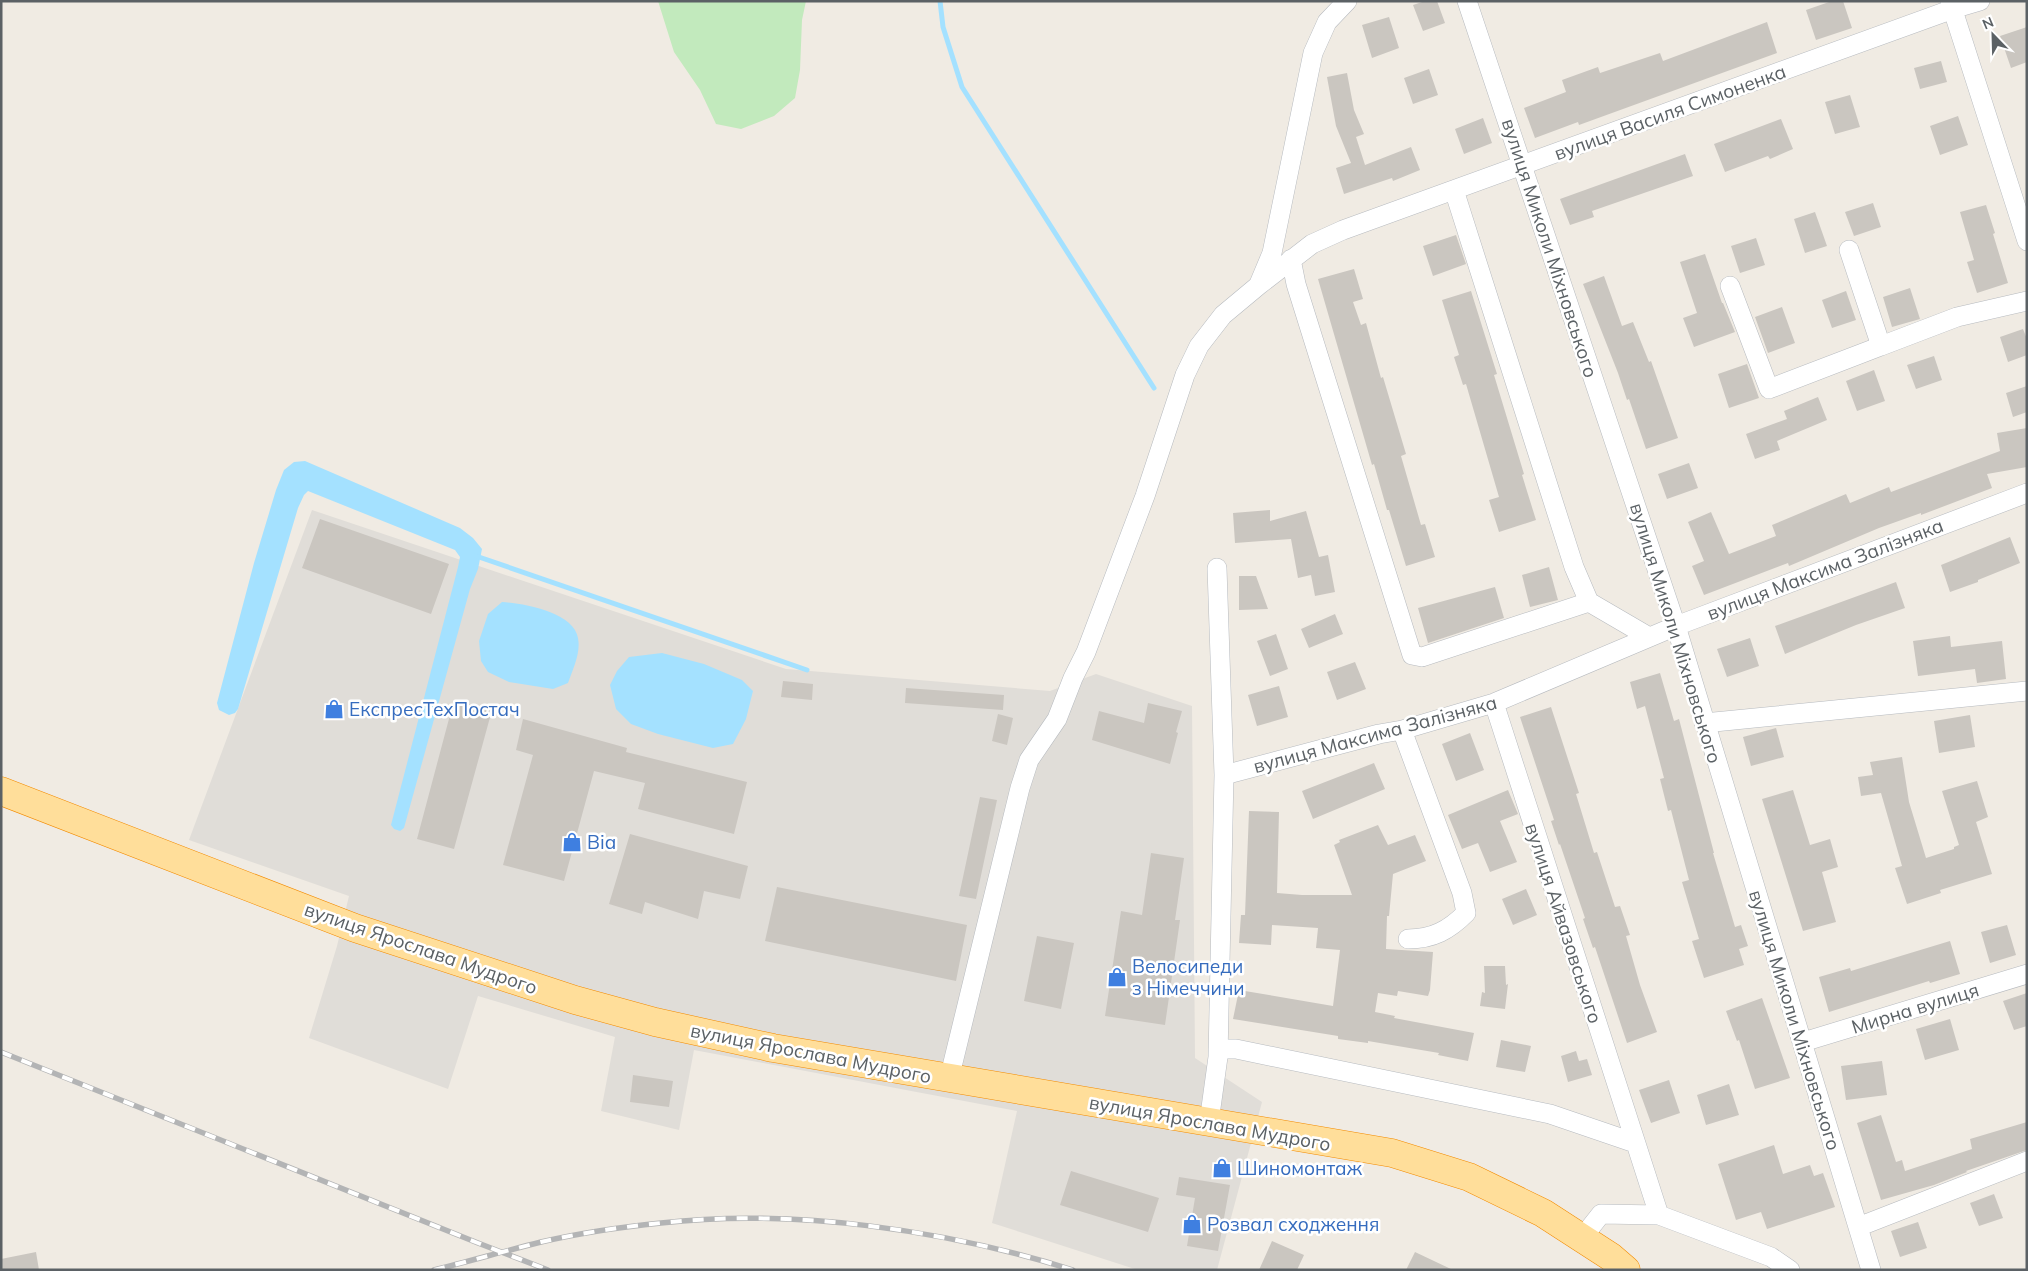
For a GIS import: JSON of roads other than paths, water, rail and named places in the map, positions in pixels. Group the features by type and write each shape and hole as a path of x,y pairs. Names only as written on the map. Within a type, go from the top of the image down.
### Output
{"highway":[{"name":"вулиця Ярослава Мудрого","path":"1,791 355,928 575,1000 655,1022 773,1048 1392,1153 1470,1177 1543,1213 1611,1257 1626,1270"}],"street":[{"path":"1259,285 1272,253 1313,53 1327,22 1346,1"},
{"name":"вулиця Миколи Міхновського","path":"1467,1 1676,626 1871,1270"},
{"name":"вулиця Василя Симоненка","path":"949,1079 1020,788 1029,760 1057,719 1073,678 1086,652 1145,496 1188,368 1199,346 1223,315 1312,244 1343,230 1951,5 1980,1"},
{"path":"1951,5 2027,241"},
{"path":"1291,259 1296,284 1412,654 1422,657 1589,602 1574,567 1454,190"},
{"path":"1849,250 1881,346"},
{"path":"1730,286 1770,389 1957,317 2027,301"},
{"name":"вулиця Максима Залізняка","path":"1224,774 1379,734 1402,730 1494,703 1676,626 2027,493"},
{"path":"1209,1122 1218,1048 1224,774 1218,568"},
{"name":"вулиця Миколи Міхновського","path":"1589,602 1649,637"},
{"path":"1704,723 2027,691"},
{"name":"вулиця Айвазовського","path":"1494,703 1659,1215"},
{"path":"1402,730 1462,893 1466,913 1452,927 1433,935 1408,939"},
{"name":"Мирна вулиця","path":"1803,1042 2027,974"},
{"path":"1218,1048 1236,1049 1550,1114 1635,1143"},
{"path":"1858,1227 2027,1161"},
{"path":"1582,1238 1601,1214 1659,1215 1771,1257 1790,1270"}],"water":[{"path":"305,461 460,528 473,538 482,549 478,569 470,589 404,828 400,831 394,829 391,825 458,567 460,557 455,550 308,491 298,508 238,709 235,713 229,715 219,710 217,703 254,563 276,490 284,470 294,462"},
{"path":"502,602 522,604 558,615 574,629 579,644 576,661 568,683 553,689 509,682 488,672 481,661 479,641 488,614"},
{"path":"662,653 704,664 742,680 753,691 746,719 733,744 713,748 658,734 631,724 616,709 610,685 617,671 629,657"}],"waterway":[{"path":"940,1 943,27 962,87 1154,388"},
{"path":"476,556 807,670"}],"railway":[{"path":"1,1052 548,1270"},
{"path":"434,1270 541,1242 631,1226 712,1219 764,1218 869,1226 922,1234 974,1244 1073,1270"}],"place":[{"name":"ЕкспресТехПостач","path":"334,709"},
{"name":"Віа","path":"572,842"},
{"name":"Велосипеди з Німеччини","path":"1117,977"},
{"name":"Шиномонтаж","path":"1222,1168"},
{"name":"Розвал сходження","path":"1192,1224"}]}
